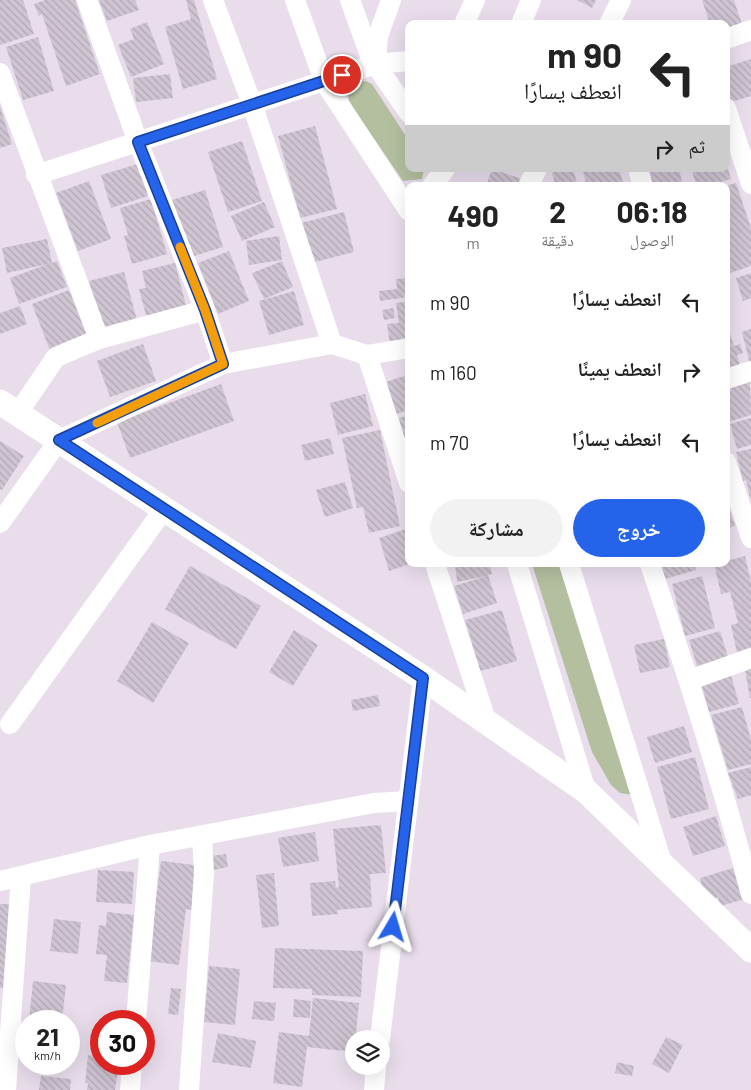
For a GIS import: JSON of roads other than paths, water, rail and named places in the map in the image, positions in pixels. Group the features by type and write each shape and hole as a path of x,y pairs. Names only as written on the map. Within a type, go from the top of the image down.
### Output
{"street":[{"path":"87,0 138,142 205,310 223,364"},
{"path":"213,0 252,104 332,344"},
{"path":"295,0 324,81 405,205"},
{"path":"350,0 371,58 405,107"},
{"path":"376,64 378,36 390,0"},
{"path":"466,20 475,0"},
{"path":"522,20 531,0"},
{"path":"612,20 621,0"},
{"path":"730,37 751,30"},
{"path":"36,175 376,64 405,62"},
{"path":"0,73 36,175 99,340"},
{"path":"730,120 751,184"},
{"path":"435,182 444,172"},
{"path":"205,310 99,340 56,357 9,407 423,678 586,792 663,868 751,950"},
{"path":"0,523 59,440 223,364 332,344 367,355 405,349"},
{"path":"367,355 405,471"},
{"path":"730,378 751,371"},
{"path":"730,474 751,538"},
{"path":"10,724 164,509"},
{"path":"436,567 487,723"},
{"path":"518,567 586,792"},
{"path":"570,567 663,868"},
{"path":"651,567 690,680 729,808 751,894"},
{"path":"690,680 751,658"},
{"path":"381,1030 423,678"},
{"path":"0,881 150,845 374,803 408,801"},
{"path":"189,1090 204,872 202,836"},
{"path":"137,1010 150,845"},
{"path":"6,1090 21,876"},
{"path":"130,1090 131,1075"},
{"path":"374,1090 375,1075"}]}
